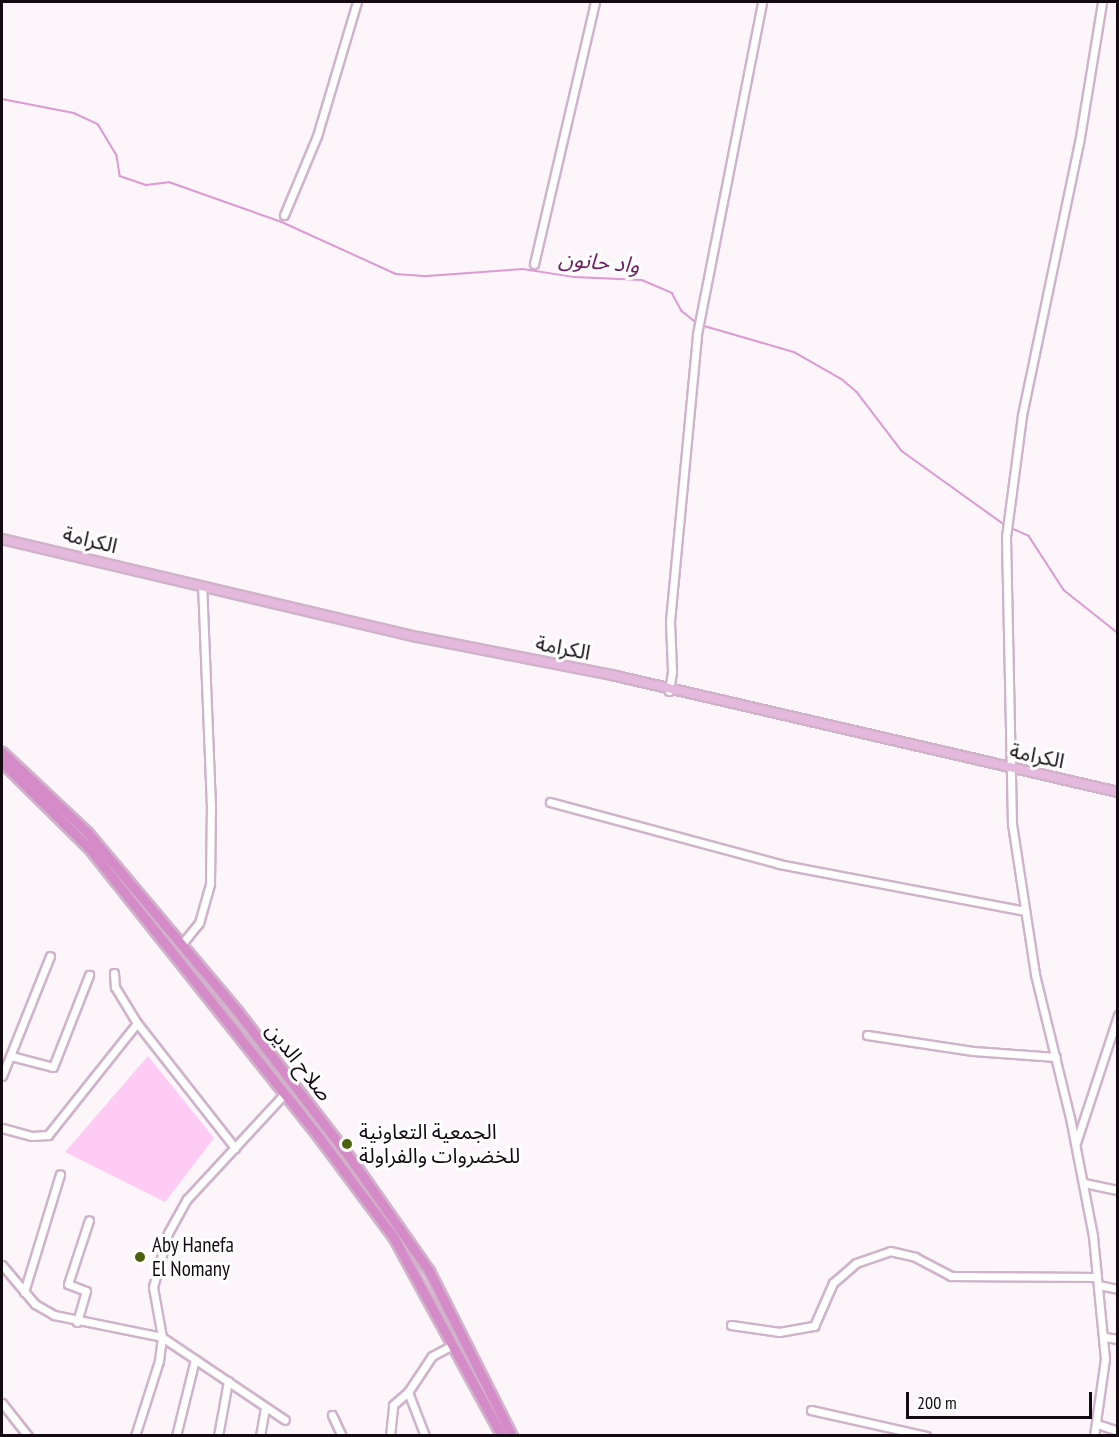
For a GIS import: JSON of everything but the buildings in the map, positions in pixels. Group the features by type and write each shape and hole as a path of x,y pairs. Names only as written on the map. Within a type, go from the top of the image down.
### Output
{"highway":[{"name":"صلاح الدين","path":"2,752 87,832 315,1111 401,1228 429,1271 512,1436"},
{"name":"صلاح الدين","path":"2,762 89,848 285,1093 394,1238 502,1436"}],"main road":[{"name":"الكرامة","path":"2,539 202,587 1118,792"}],"street":[{"path":"284,215 317,136 357,2"},
{"path":"534,264 595,2"},
{"path":"669,691 672,671 670,621 699,320 762,2"},
{"path":"1094,1436 1105,1336 1098,1281 1076,1144 1035,974 1012,824 1006,533 1022,415 1079,143 1102,2"},
{"path":"181,945 199,923 210,884 211,807 202,587"},
{"path":"550,802 779,864 1025,911"},
{"path":"2,1076 50,956"},
{"path":"114,973 115,987 137,1023 235,1148"},
{"path":"11,1056 52,1067 89,975"},
{"path":"1076,1144 1118,1015"},
{"path":"2,1128 32,1136 48,1135 137,1023"},
{"path":"867,1035 973,1051 1056,1057"},
{"path":"135,1436 156,1376 162,1337 153,1287 168,1233 187,1199 285,1093"},
{"path":"24,1292 60,1174"},
{"path":"1084,1183 1118,1190"},
{"path":"77,1322 86,1291 68,1284 89,1220"},
{"path":"731,1324 779,1332 814,1326 833,1283 856,1263 890,1251 915,1257 951,1276 1098,1281 1118,1289"},
{"path":"2,1265 24,1292 54,1315 77,1322 162,1337 285,1420"},
{"path":"1105,1336 1118,1339"},
{"path":"390,1436 393,1405 408,1392 432,1356 453,1345"},
{"path":"176,1436 195,1359"},
{"path":"218,1436 228,1381"},
{"path":"408,1392 425,1436"},
{"path":"2,1403 28,1435"},
{"path":"260,1436 265,1407"},
{"path":"811,1410 926,1436"},
{"path":"332,1415 342,1436"},
{"path":"1096,1424 1118,1431"}],"shaded area":[{"path":"148,1056 214,1138 165,1202 65,1152"}],"waterway":[{"name":"واد حانون","path":"2,99 74,113 98,124 117,156 120,176 146,185 169,182 282,222 396,274 427,276 523,269 574,277 642,280 672,293 682,311 697,323"},
{"name":"واد حانون","path":"701,325 794,352 843,380 857,392 902,451 1005,525"},
{"name":"واد حانون","path":"1009,527 1029,536 1064,590 1118,633"}],"place":[{"name":"الجمعية التعاونية للخضروات والفراولة","path":"347,1144"},
{"name":"Aby Hanefa El Nomany","path":"140,1257"}]}
